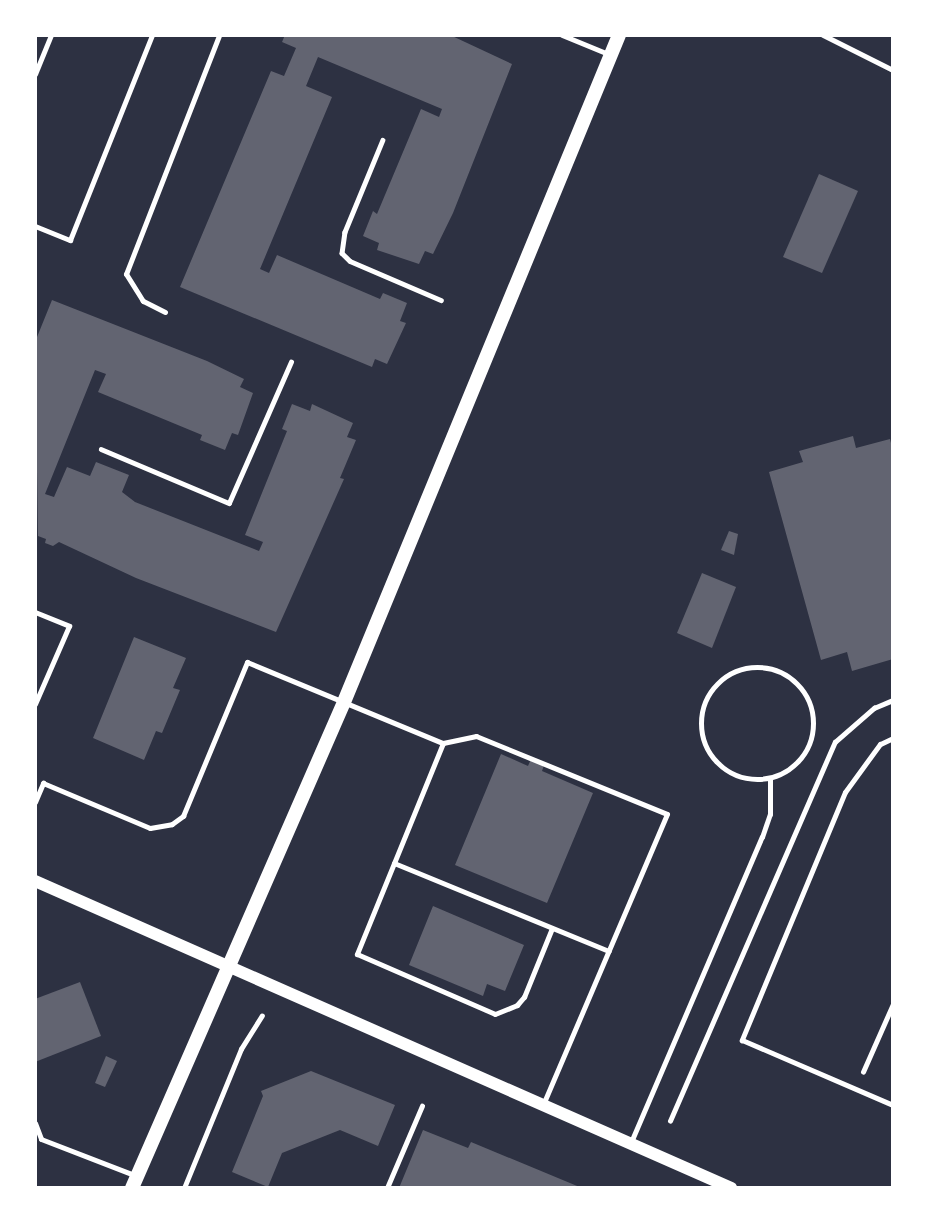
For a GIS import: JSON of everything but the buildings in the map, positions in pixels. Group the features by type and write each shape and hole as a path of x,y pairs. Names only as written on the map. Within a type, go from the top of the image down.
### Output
{"main road":[{"path":"134,1182 344,702 618,35"}],"street":[{"path":"35,881 731,1188"}],"lane":[{"path":"35,74 51,35"},
{"path":"35,226 70,240 152,35"},
{"path":"165,312 143,301 126,274 219,35"},
{"path":"562,35 610,55"},
{"path":"823,35 893,70"},
{"path":"35,612 69,626 35,704"},
{"path":"35,802 43,783 150,828 172,824 183,816 247,662 443,743 476,736 667,814 542,1106"},
{"path":"755,666 790,677 811,706 810,742 801,758 770,778 733,774 706,748 701,711 721,679 738,670 755,666"},
{"path":"893,738 880,744 845,792 742,1040 893,1105"},
{"path":"443,743 357,954 486,1012 504,1012 524,996 552,928"},
{"path":"630,1145 762,837 770,814 770,778"},
{"path":"394,863 609,951"},
{"path":"35,1123 41,1139 134,1182"}],"path":[{"path":"383,140 345,232 342,253 349,261 441,300"},
{"path":"100,449 229,503 291,362"},
{"path":"670,1121 835,742 874,708 893,700"},
{"path":"856,1089 893,1004"},
{"path":"184,1188 241,1049 262,1016"},
{"path":"387,1188 422,1106"}]}
